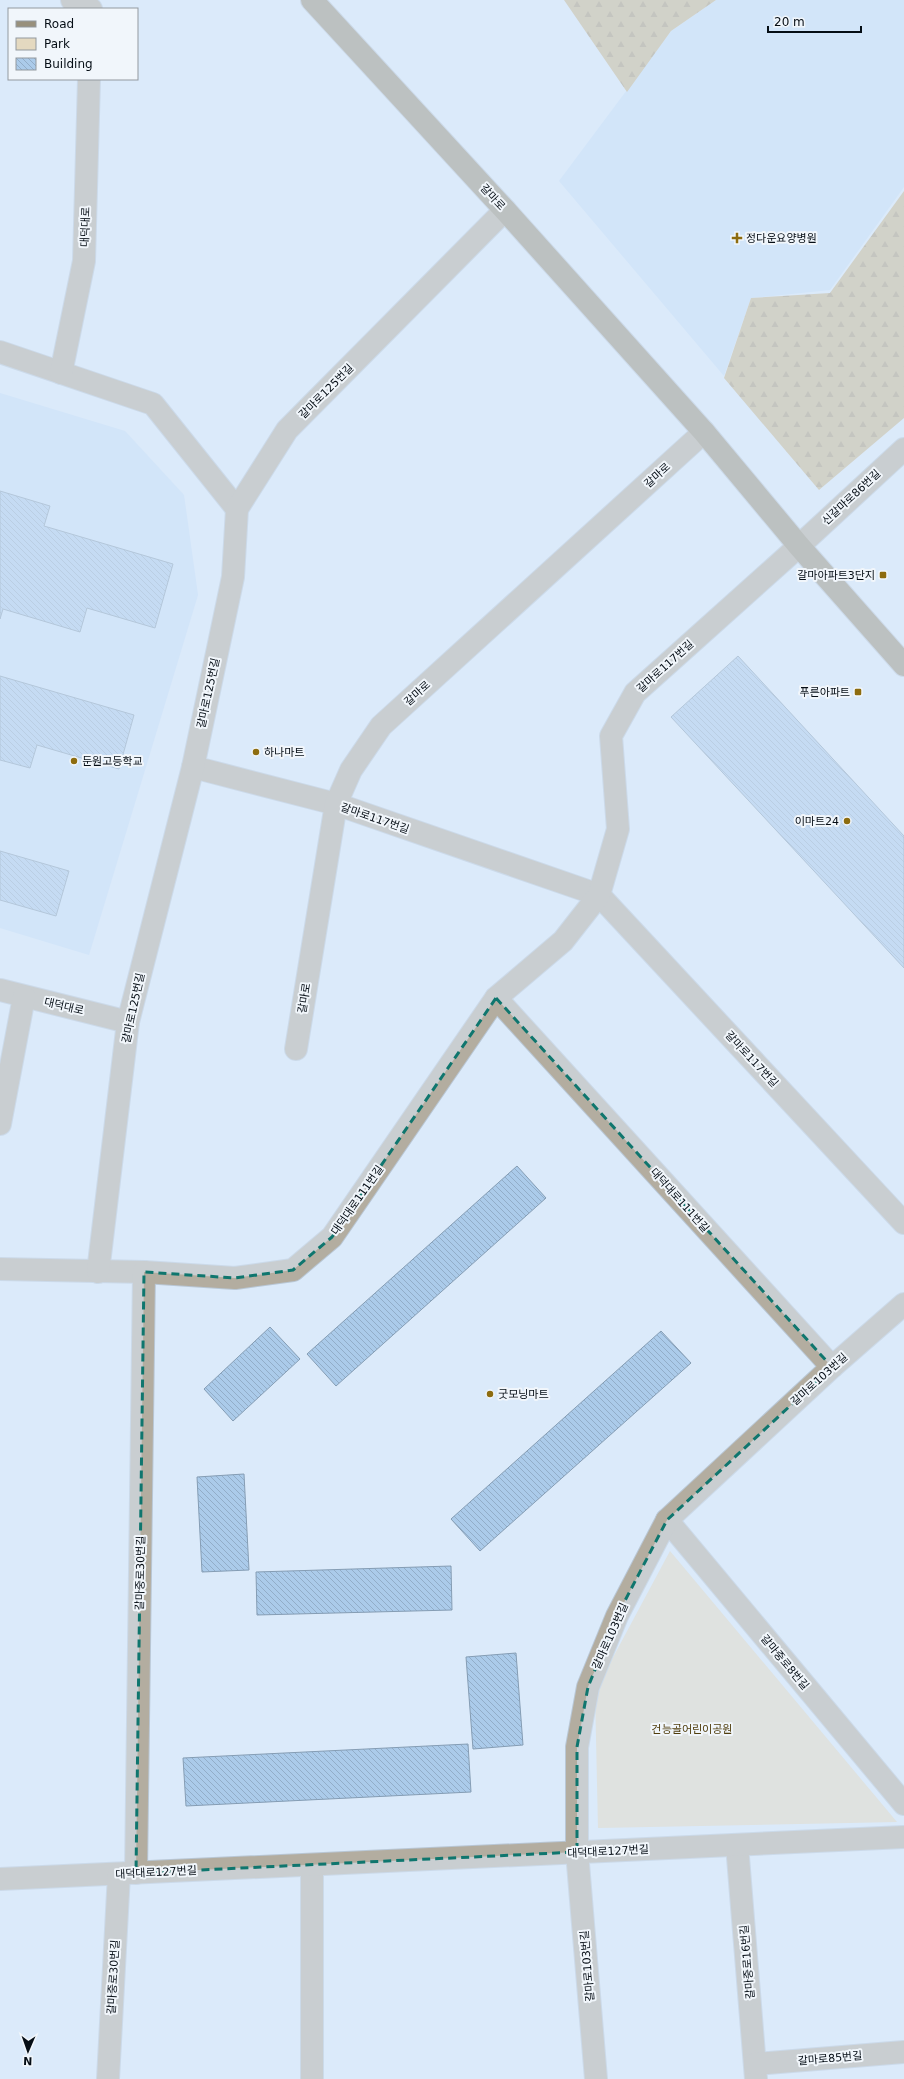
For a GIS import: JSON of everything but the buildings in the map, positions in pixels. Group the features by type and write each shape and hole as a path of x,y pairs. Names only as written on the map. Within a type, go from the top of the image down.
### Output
{"main road":[{"name":"갈마로","path":"312,0 505,210 704,432 799,546 904,665"}],"street":[{"path":"72,0 88,8"},
{"name":"대덕대로","path":"61,373 84,261 89,80"},
{"name":"갈마로125번길","path":"98,1272 128,1022 193,767 233,577 237,509 286,430 505,210"},
{"path":"0,352 153,404 237,509"},
{"name":"갈마로","path":"296,1049 336,804 351,770 381,726 704,432"},
{"name":"신갈마로86번길","path":"799,546 904,449"},
{"name":"갈마로117번길","path":"599,895 618,829 611,736 634,693 799,546"},
{"name":"갈마로117번길","path":"193,767 336,804 599,895 904,1223"},
{"name":"대덕대로111번길","path":"0,1269 144,1272 235,1278 293,1270 332,1238 496,998 563,941 599,895"},
{"name":"대덕대로","path":"0,990 128,1022"},
{"path":"0,1124 24,997"},
{"name":"대덕대로111번길","path":"496,998 832,1367"},
{"name":"갈마중로30번길","path":"108,2079 128,1874 144,1272"},
{"name":"갈마로103번길","path":"596,2079 577,1852 577,1747 588,1687 617,1616 667,1520 832,1367 904,1304"},
{"name":"갈마중로8번길","path":"667,1520 904,1804"},
{"name":"대덕대로127번길","path":"0,1879 904,1837"},
{"name":"갈마중로16번길","path":"737,1845 756,2072"},
{"path":"312,1865 312,2079"},
{"name":"갈마로85번길","path":"756,2072 904,2052"}],"highlighted area":[{"path":"496,998 832,1367 667,1520 617,1616 588,1687 577,1747 577,1852 136,1873 144,1272 235,1278 293,1270 332,1237"}],"shaded area":[{"name":"정다운요양병원","path":"716,0 904,0 904,187 830,290 751,298 724,376 559,181 671,31"},
{"name":"둔원고등학교","path":"0,393 125,431 184,495 198,595 89,955 0,928"}],"green space":[{"path":"564,0 716,0 671,31 627,92"},
{"path":"904,191 904,418 819,490 724,378 751,298 830,293"},
{"name":"건능골어린이공원","path":"670,1551 897,1822 598,1828 595,1691"}],"place":[{"name":"정다운요양병원","path":"737,238"},
{"name":"갈마아파트3단지","path":"883,575"},
{"name":"푸른아파트","path":"858,692"},
{"name":"하나마트","path":"256,752"},
{"name":"둔원고등학교","path":"74,761"},
{"name":"이마트24","path":"847,821"},
{"name":"굿모닝마트","path":"490,1394"}]}
